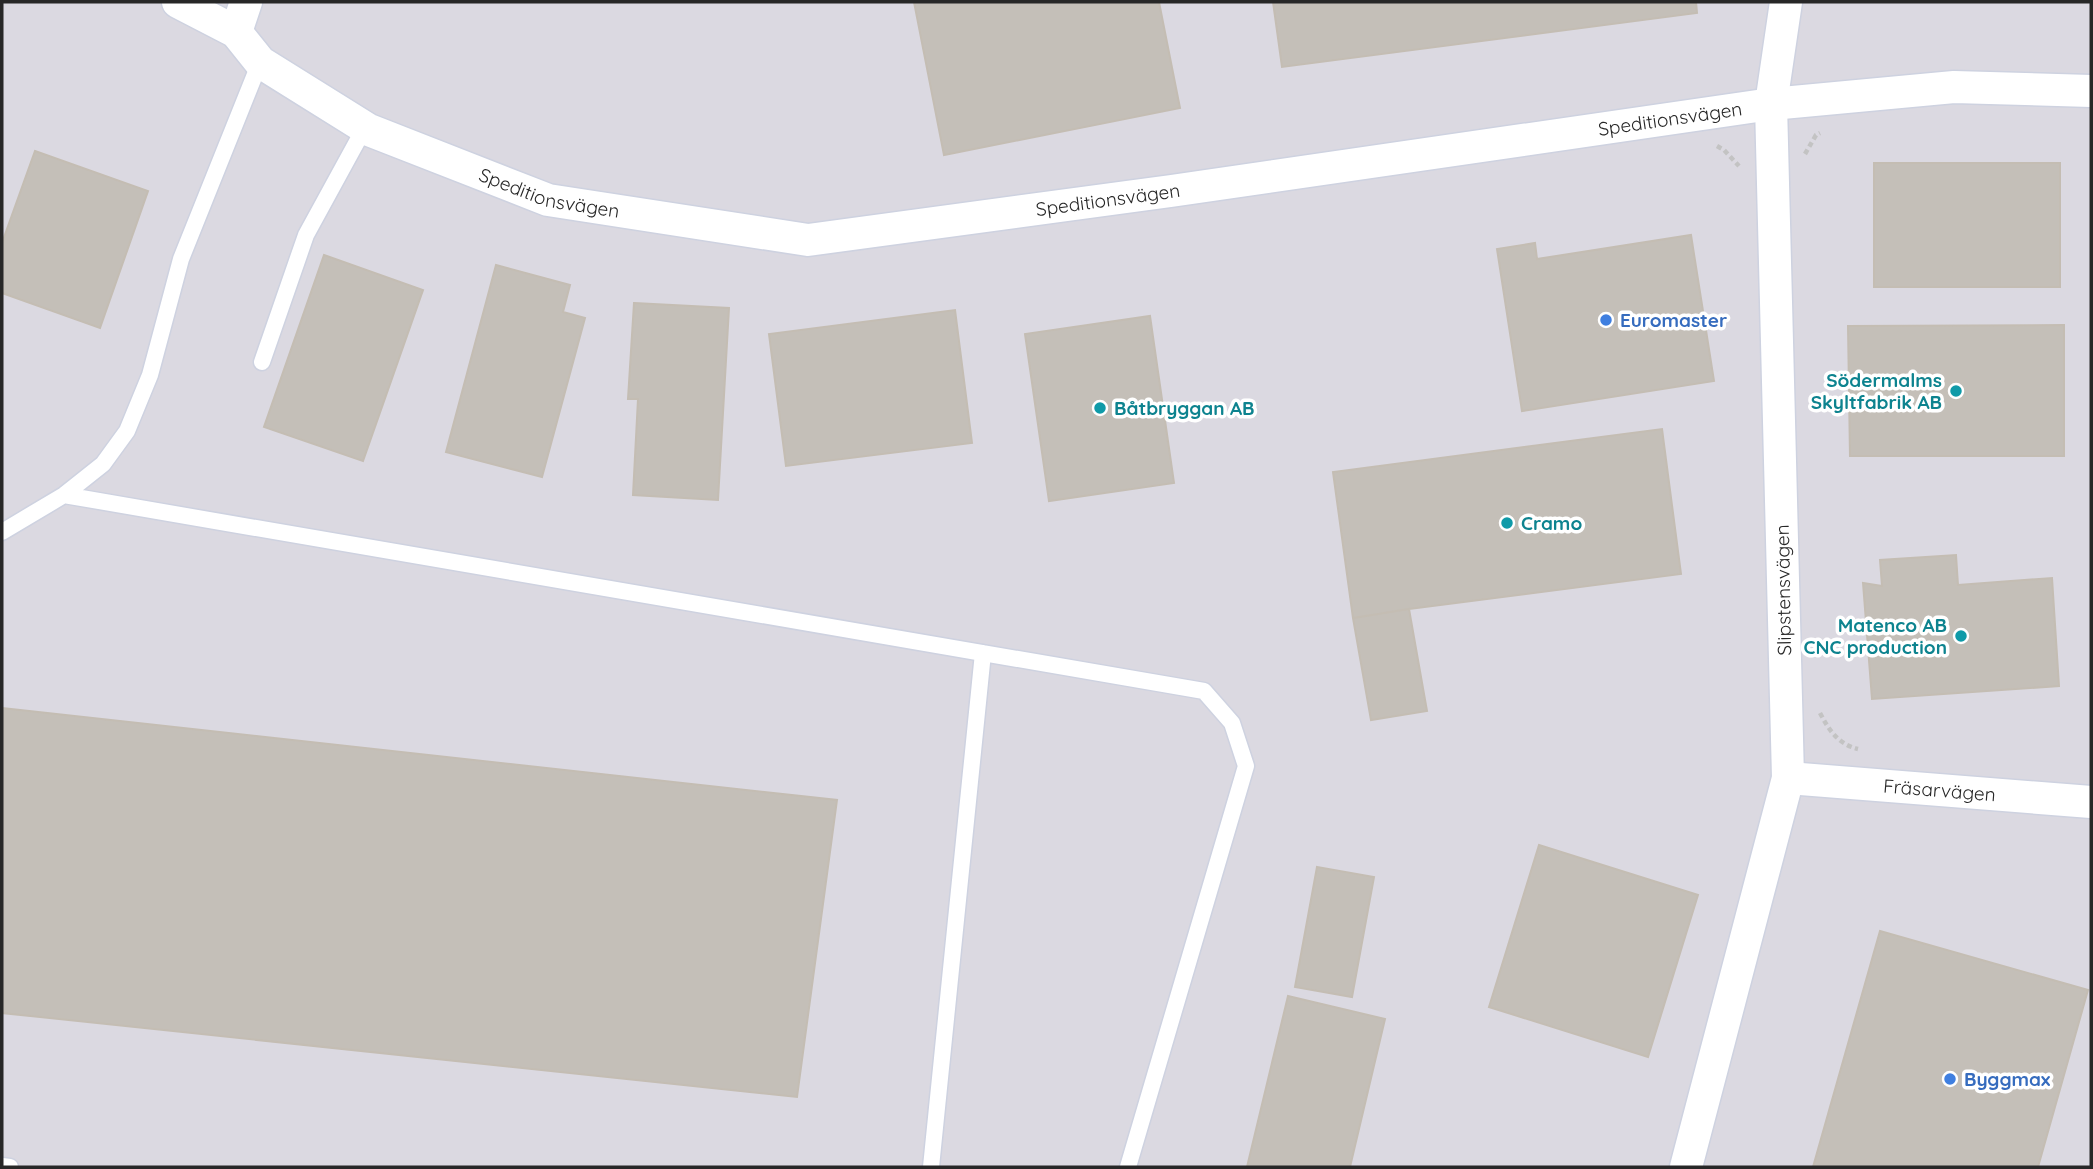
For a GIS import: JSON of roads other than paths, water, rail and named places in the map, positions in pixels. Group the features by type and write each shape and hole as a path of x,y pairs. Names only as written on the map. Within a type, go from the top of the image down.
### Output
{"street":[{"name":"Speditionsvägen","path":"178,2 236,32 260,62 365,127 548,200 808,240 1157,193 1771,104 1954,87 2091,90"},
{"path":"236,32 246,2"},
{"name":"Slipstensvägen","path":"1686,1167 1788,778 1771,104 1786,2"},
{"name":"Fräsarvägen","path":"1788,778 2091,802"}],"lane":[{"path":"2,532 64,495 103,464 127,431 150,375 181,259 260,62"},
{"path":"262,362 306,235 365,127"},
{"path":"64,495 1204,691 1232,723 1246,766 1128,1167"},
{"path":"931,1167 983,653"},
{"path":"2,1166 10,1167"}],"place":[{"name":"Euromaster","path":"1606,320"},
{"name":"Södermalms Skyltfabrik AB","path":"1956,391"},
{"name":"Båtbryggan AB","path":"1100,408"},
{"name":"Cramo","path":"1507,523"},
{"name":"Matenco AB CNC production","path":"1961,636"},
{"name":"Byggmax","path":"1950,1079"}]}
